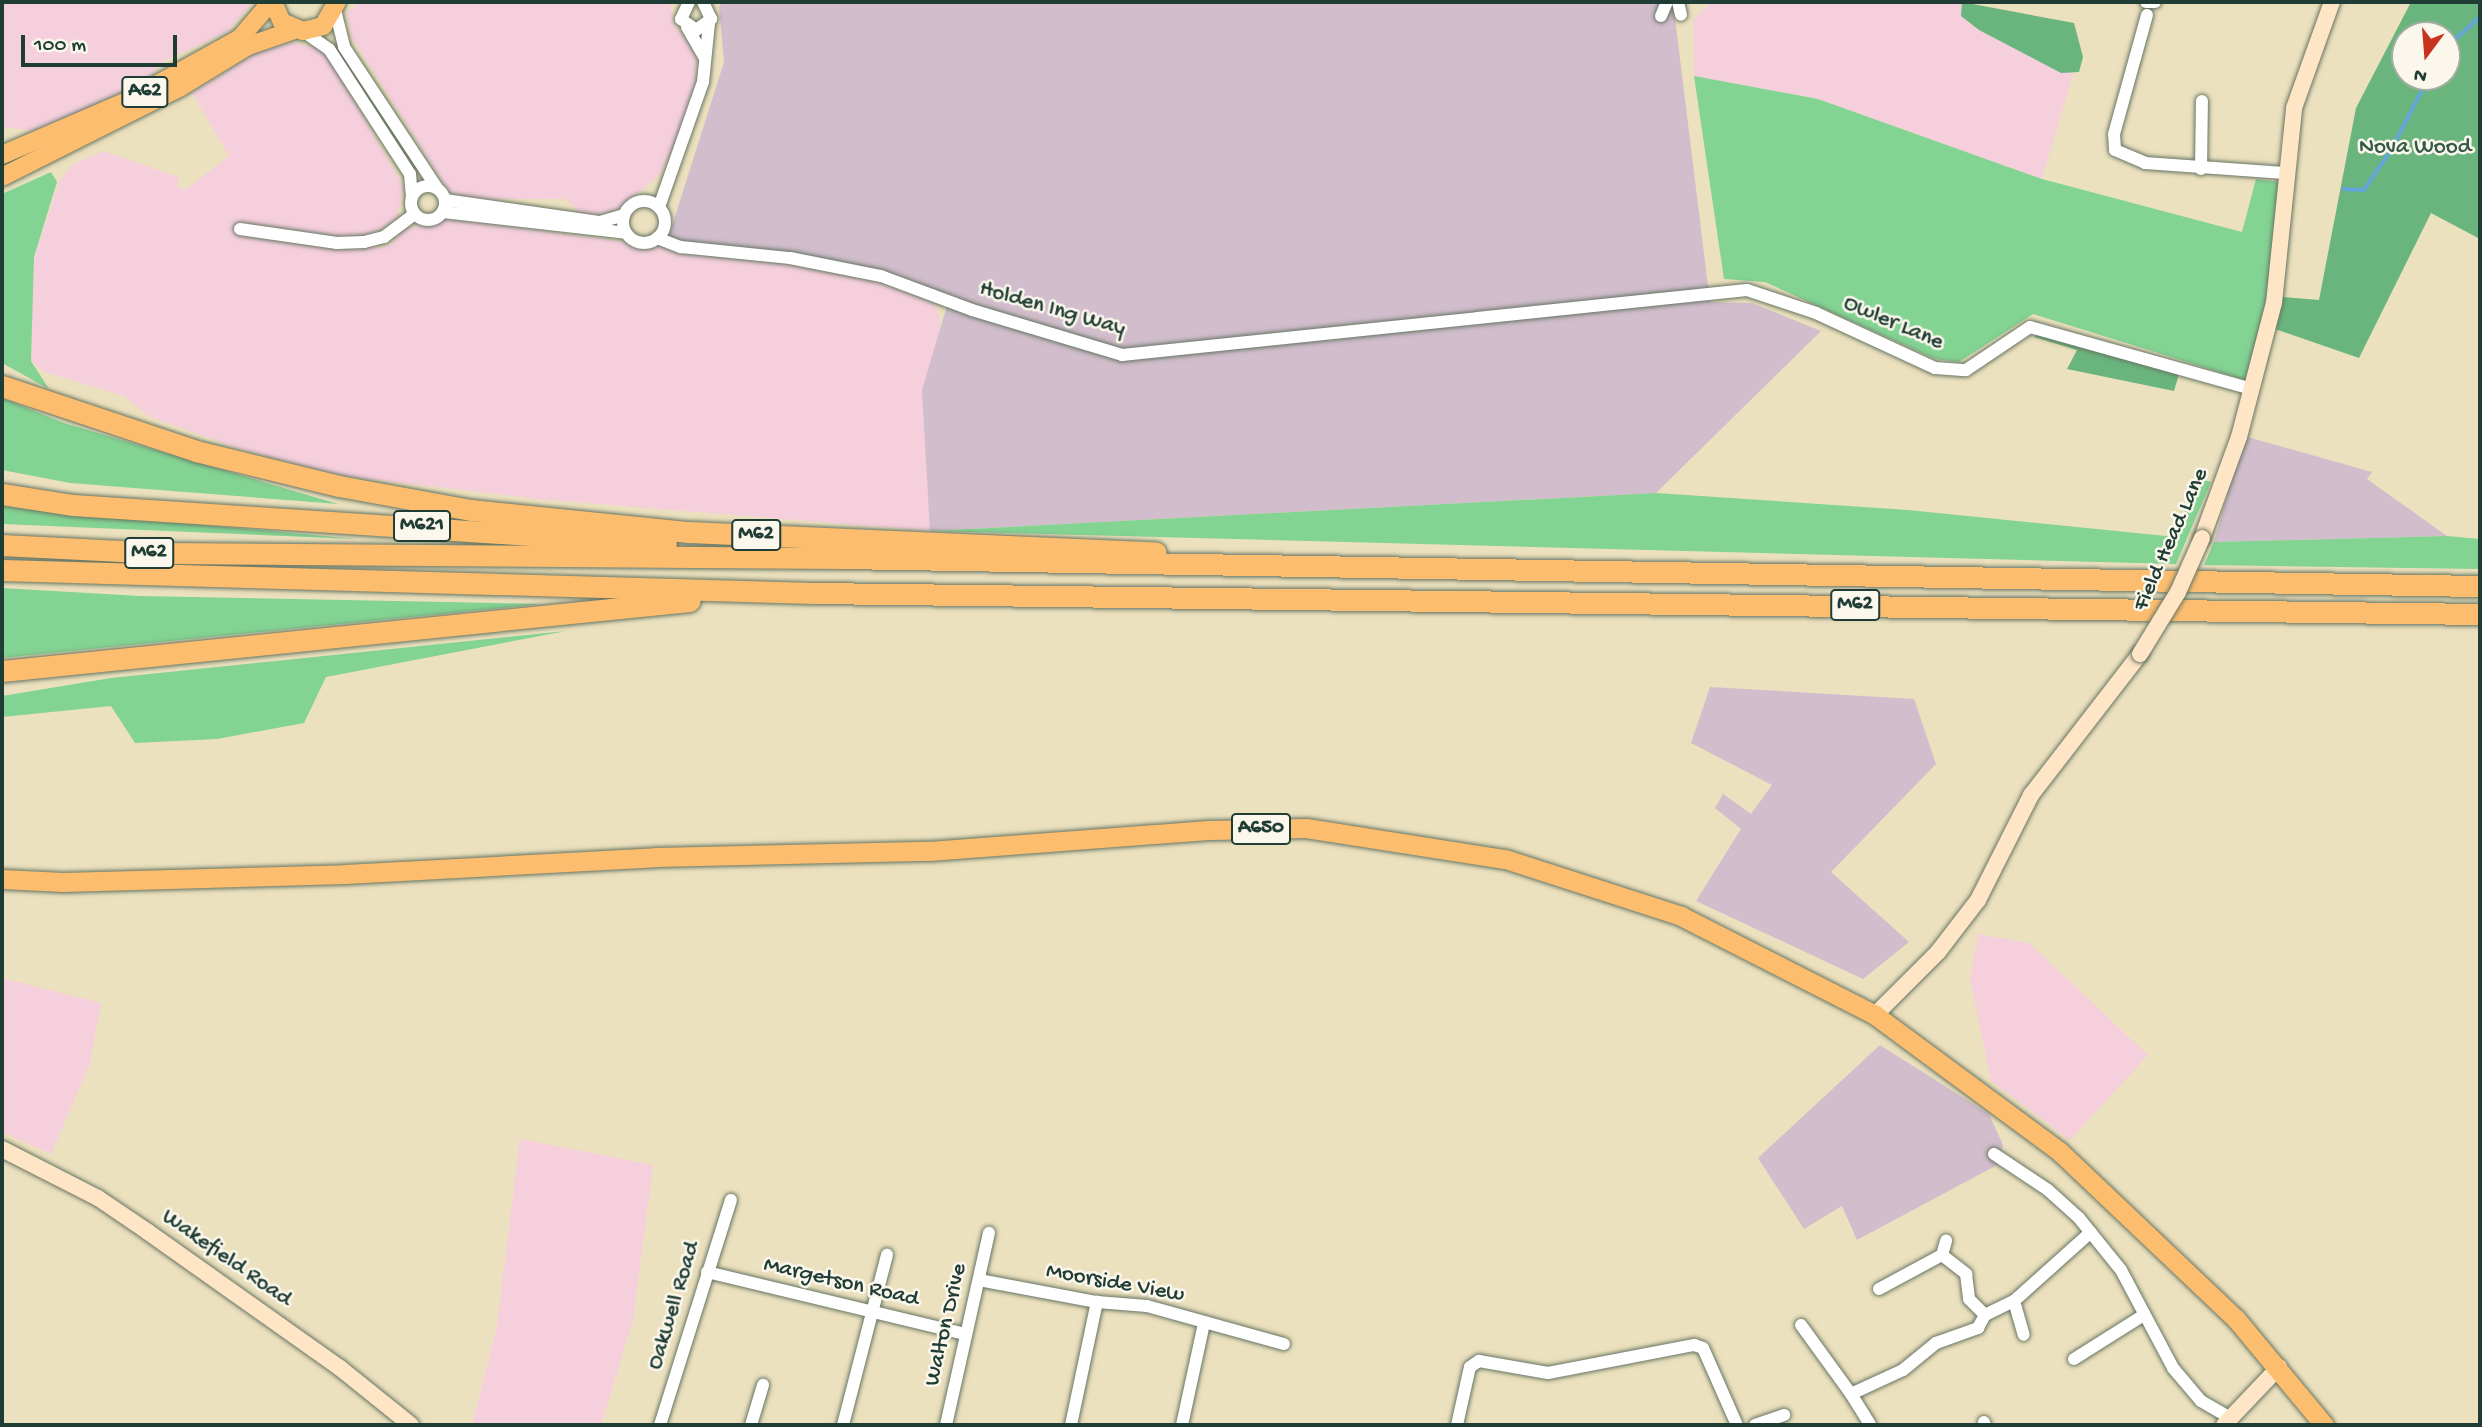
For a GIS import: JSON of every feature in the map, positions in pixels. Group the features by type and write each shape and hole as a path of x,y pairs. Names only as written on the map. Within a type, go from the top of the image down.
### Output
{"highway":[{"name":"M62","path":"2,386 196,451 339,486 471,510 689,532 1257,556 1378,569"},
{"name":"M621","path":"2,494 73,505 842,558"},
{"name":"M62","path":"2,545 161,553 842,558 2480,586"},
{"name":"M62","path":"2,570 767,592 2480,614"},
{"path":"6,670 767,592"},
{"name":"A650","path":"2,879 63,882 345,874 656,856 929,850 1211,830 1306,828 1505,859 1586,882 1681,916 1874,1015 2060,1152 2188,1271 2279,1367 2324,1425"}],"main road":[{"name":"A62","path":"272,2 277,16 299,31"},
{"name":"A62","path":"2,155 127,101 229,44 253,26 272,2"},
{"name":"Field Head Lane","path":"1874,1015 1938,952 1978,900 2031,795 2140,654 2178,592 2202,538 2252,389 2274,303 2285,173 2294,108 2332,2"},
{"name":"A62","path":"2,177 167,95 248,46 323,26 336,6"},
{"name":"Wakefield Road","path":"2,1149 128,1218 340,1368 411,1425"},
{"path":"2226,1421 2279,1367"}],"street":[{"path":"674,2 705,58"},
{"path":"681,15 688,2"},
{"path":"1661,16 1667,2"},
{"path":"1678,2 1681,15"},
{"path":"2155,2 2147,8 2114,134 2115,150 2145,163 2285,173"},
{"path":"646,201 659,207 703,82 709,23 708,4"},
{"path":"336,6 344,47 437,188 444,206"},
{"path":"687,27 696,30 709,23"},
{"path":"299,31 330,49 410,174 414,214"},
{"path":"364,104 372,99 365,78"},
{"path":"2201,169 2202,101"},
{"path":"414,214 429,221 444,206 535,212 600,222 624,215 632,204 646,201 671,173"},
{"path":"412,197 425,186 437,188"},
{"path":"444,206 555,226 626,233 637,242 661,232"},
{"name":"Holden Ing Way","path":"659,207 661,232 681,247 790,258 881,276 972,310 1122,355 1501,314"},
{"path":"535,212 555,226"},
{"path":"240,229 337,243 364,242 384,237 414,214"},
{"path":"624,215 626,233"},
{"name":"Owler Lane","path":"1501,314 1747,290 1816,313 1935,368 1966,370 2031,327 2252,389"},
{"path":"1994,1154 2048,1190 2091,1232 2120,1270 2173,1368 2201,1401 2226,1421"},
{"name":"Oakwell Road","path":"660,1425 731,1200"},
{"path":"1851,1394 1903,1370 1936,1343 1978,1328 1985,1315 2014,1301 2091,1232"},
{"name":"Walton Drive","path":"946,1425 989,1233"},
{"path":"1879,1289 1942,1255 1946,1241"},
{"path":"843,1425 887,1255"},
{"path":"1942,1255 1966,1274 1969,1299 1985,1315"},
{"name":"Margetson Road","path":"707,1272 965,1334"},
{"name":"Moorside View","path":"979,1280 1097,1302 1147,1306 1284,1344"},
{"path":"2014,1301 2024,1335"},
{"path":"1071,1425 1097,1302"},
{"path":"2074,1359 2144,1315"},
{"path":"1182,1425 1204,1323"},
{"path":"1801,1325 1870,1425"},
{"path":"1457,1425 1470,1367 1479,1361 1548,1373 1694,1345 1703,1348 1737,1425"},
{"path":"751,1425 762,1385"},
{"path":"1755,1425 1784,1415"}],"shaded area":[{"path":"2,2 253,2 227,32 164,61 142,83 36,131 2,127"},
{"path":"361,2 670,2 673,22 696,54 697,82 681,135 661,173 624,206 601,215 580,213 566,199 460,199 449,192 351,36 347,12"},
{"path":"723,2 1673,2 1710,302 1752,303 1821,331 1656,493 930,531 922,390 948,302 867,273 665,248 724,62 719,6"},
{"path":"1711,2 1958,2 2077,61 2042,179 1818,99 1694,76 1693,20"},
{"path":"294,43 316,47 330,59 404,187 396,221 372,234 378,249 391,244 405,229 445,218 770,261 879,282 934,302 940,319 930,531 538,499 334,475 237,448 148,416 124,396 44,372 31,361 34,257 60,180 72,165 103,151 179,177 177,186 185,190 229,156 192,93 259,51"},
{"path":"2244,436 2372,472 2367,479 2447,536 2214,542"},
{"path":"1710,687 1914,699 1936,764 1831,872 1909,942 1863,979 1696,901 1741,829 1715,808 1723,794 1751,814 1772,785 1691,743"},
{"path":"1978,934 2029,943 2148,1055 2070,1140 1991,1081 1970,979"},
{"path":"2,978 101,1003 90,1063 51,1154 2,1132"},
{"path":"1880,1045 1989,1114 2003,1145 1999,1164 1857,1240 1842,1206 1804,1229 1758,1158"},
{"path":"520,1139 653,1165 633,1320 601,1425 472,1425 497,1325"}],"green space":[{"path":"1962,2 2074,23 2083,57 2079,72 2061,73 1979,30 1961,16"},
{"name":"Nova Wood","path":"2411,2 2480,2 2480,239 2431,213 2359,358 2275,329 2283,297 2319,300 2356,108 2391,41 2391,91 2461,91 2461,21 2401,21"},
{"path":"1694,76 1818,99 2042,179 2242,232 2256,179 2279,182 2270,300 2248,381 2033,314 1959,362 1935,359 1765,282 1724,279"},
{"path":"51,172 57,182 34,257 31,361 49,389 2,363 2,194"},
{"path":"2039,333 2179,374 2174,391 2067,369 2077,350 2034,337"},
{"path":"2,398 64,423 338,504 70,483 2,470"},
{"path":"2196,478 2211,482 2176,564 930,531 1656,493 1908,510 2176,537"},
{"path":"2,504 19,508 357,539 2,524"},
{"path":"2447,536 2480,539 2480,569 2204,565 2214,542"},
{"path":"2,588 140,596 542,604 2,658"},
{"path":"566,631 326,677 304,723 217,739 135,743 111,706 2,717 2,696 111,678"}],"waterway":[{"path":"2461,34 2480,17"},
{"path":"2344,189 2364,190 2390,152 2422,91"}]}
